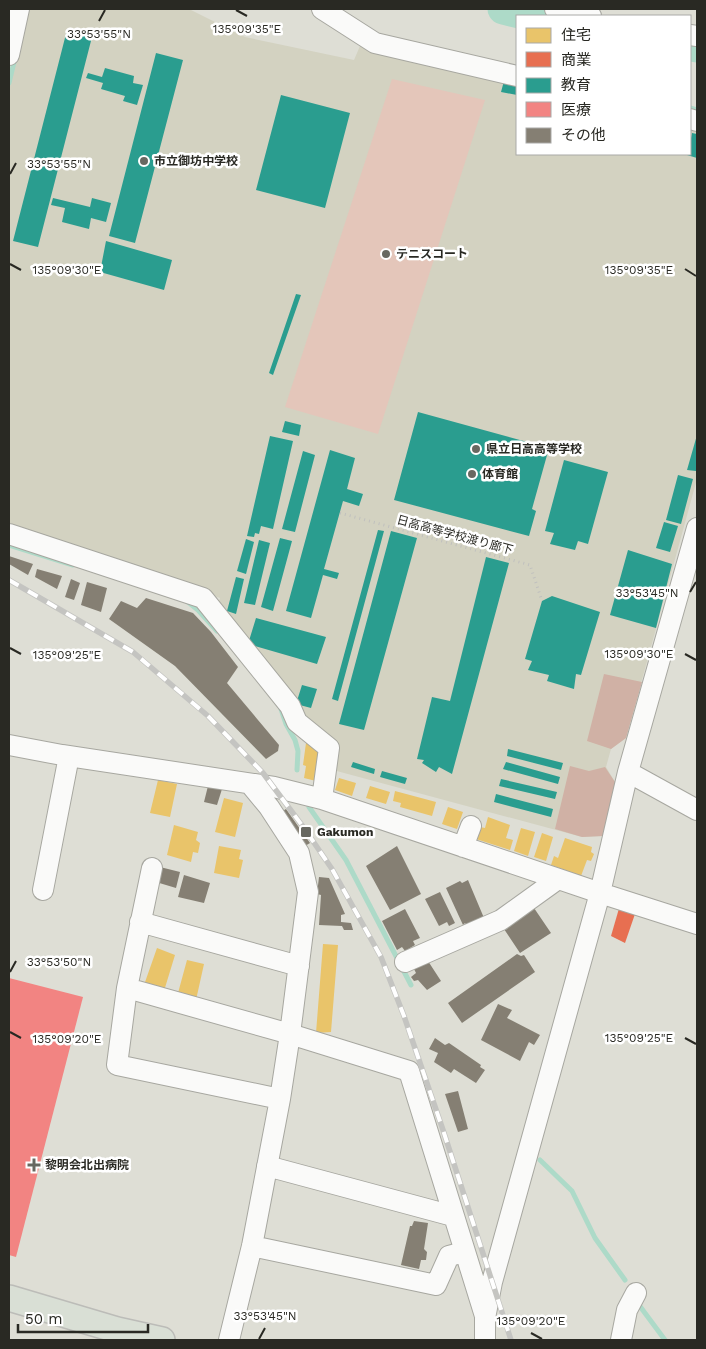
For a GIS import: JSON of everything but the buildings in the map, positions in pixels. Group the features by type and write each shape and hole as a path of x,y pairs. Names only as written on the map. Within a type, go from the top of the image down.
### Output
{"main road":[{"path":"9,1298 117,1330 162,1340"}],"street":[{"path":"9,55 19,9"},
{"path":"322,9 375,44 516,76"},
{"path":"556,9 586,15"},
{"path":"485,1340 485,1318 492,1282 600,893 628,772 697,532"},
{"path":"9,534 203,598 290,706 297,722 329,748 322,799"},
{"path":"9,745 274,787 322,799 697,924"},
{"path":"43,890 70,756"},
{"path":"628,772 697,810"},
{"path":"229,1340 252,1246 280,1099 308,892 299,853 269,807 250,784"},
{"path":"463,847 471,826"},
{"path":"152,868 127,988 117,1065 280,1099"},
{"path":"405,962 502,920 558,879"},
{"path":"140,922 299,966"},
{"path":"127,988 290,1034 408,1071 485,1318"},
{"path":"267,1166 453,1216"},
{"path":"252,1246 436,1285 449,1256 464,1252"},
{"path":"621,1340 626,1310 636,1293"}],"path":[{"name":"日高高等学校渡り廊下","path":"340,513 530,564 542,601"}],"shaded area":[{"name":"県立日高高等学校","path":"24,9 189,9 245,37 354,60 360,46 384,50 516,83 516,155 691,155 691,125 697,127 697,479 626,738 611,749 606,767 615,782 603,836 582,837 333,770 300,720 217,607 220,598 9,523 9,77"},
{"name":"テニスコート","path":"392,79 485,100 378,434 285,407"},
{"path":"604,674 642,682 626,738 611,749 587,741"},
{"path":"570,766 589,771 605,767 615,782 603,836 582,837 555,829"}],"waterway":[{"path":"503,9 528,15"},
{"path":"691,46 697,47"},
{"path":"9,83 15,58"},
{"path":"691,108 697,110"},
{"path":"9,545 73,565"},
{"path":"188,602 217,631"},
{"path":"280,706 298,751 297,770"},
{"path":"309,807 346,860 411,985"},
{"path":"540,1160 572,1191 595,1238 625,1280"},
{"path":"639,1305 665,1340"}],"railway":[{"path":"9,580 133,652 208,716 263,773 332,869 381,957 404,1016 511,1340"}],"place":[{"name":"市立御坊中学校","path":"144,161"},
{"name":"テニスコート","path":"386,254"},
{"name":"県立日高高等学校","path":"476,449"},
{"name":"体育館","path":"472,474"},
{"name":"Gakumon","path":"306,832"},
{"name":"黎明会北出病院","path":"34,1165"}]}
